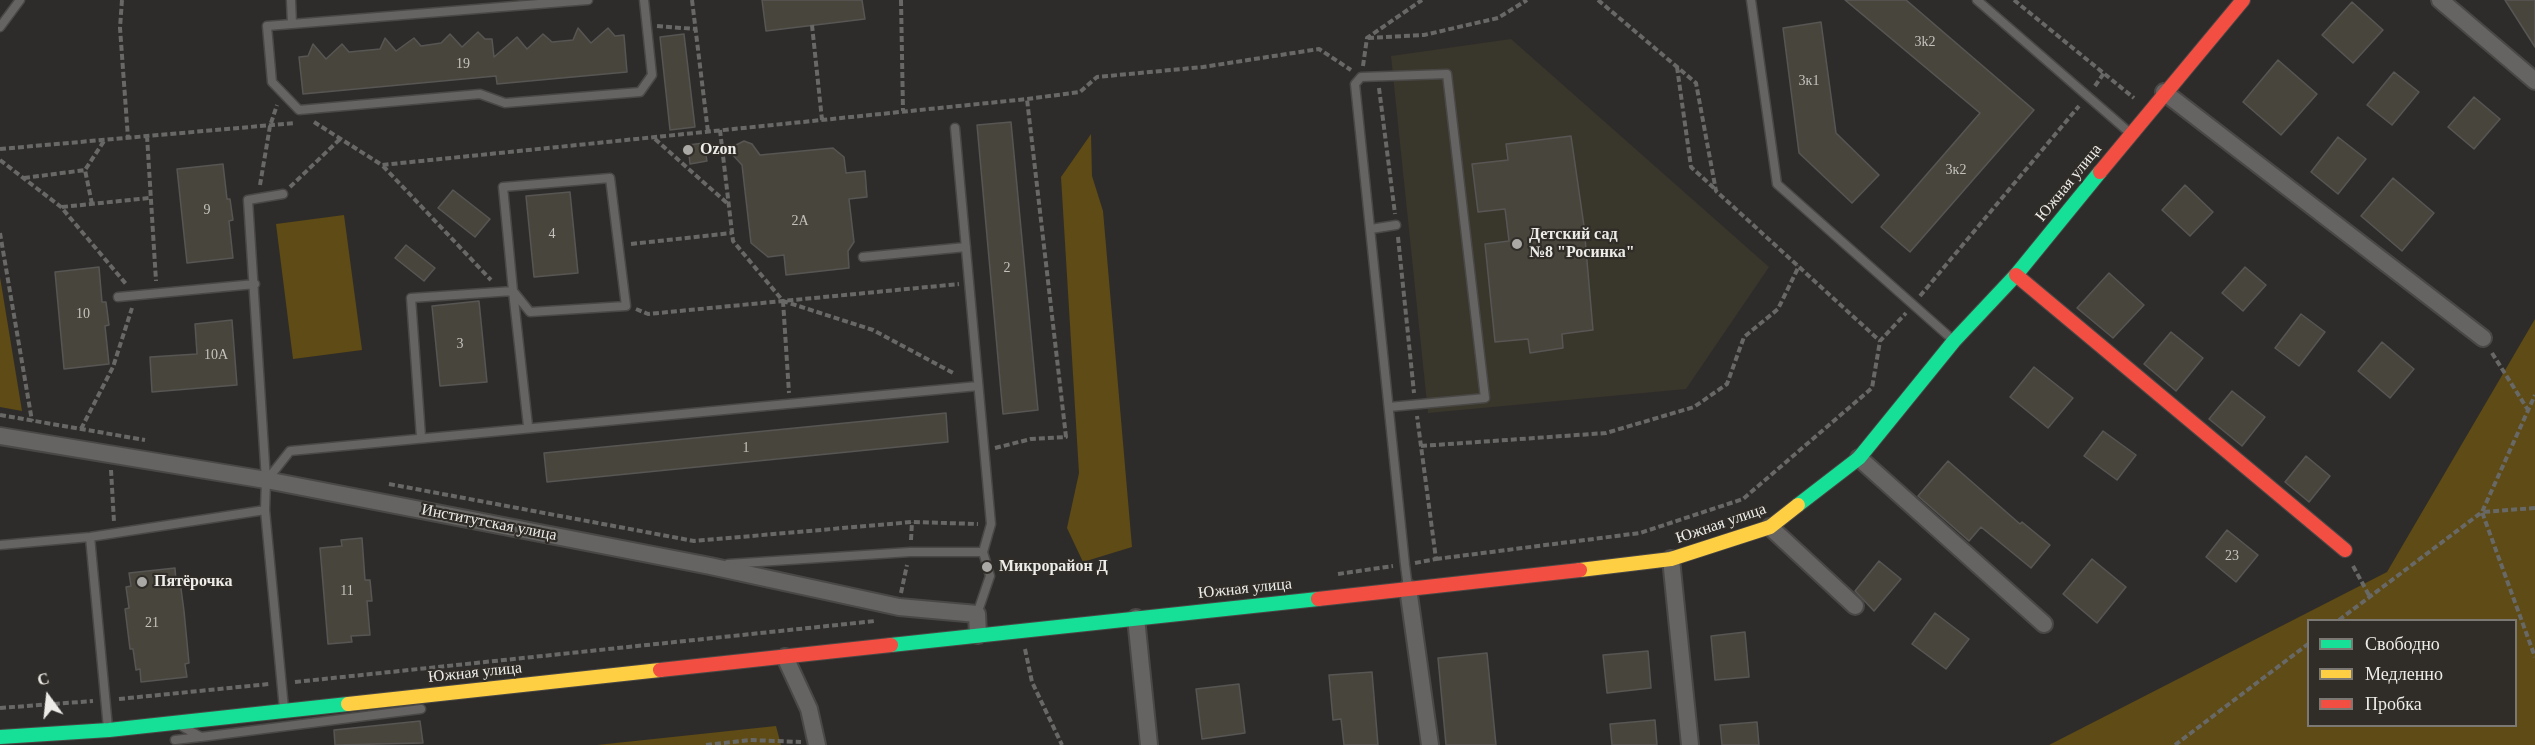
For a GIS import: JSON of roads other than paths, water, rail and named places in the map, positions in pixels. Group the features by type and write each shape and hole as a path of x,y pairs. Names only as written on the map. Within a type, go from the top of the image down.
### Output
{"street":[{"name":"Южная улица","path":"0,737 109,730 284,709 785,657 1671,559 1770,527 1859,458 1954,341 2016,275 2130,133 2243,0"},
{"path":"2440,0 2535,81"},
{"path":"2164,92 2483,338"},
{"path":"2016,275 2345,550"},
{"name":"Институтская улица","path":"0,436 266,480 710,566 898,607 977,614"},
{"path":"1859,458 2044,624"},
{"path":"1770,527 1855,606"},
{"path":"1671,559 1690,745"},
{"path":"1408,588 1430,745"},
{"path":"977,614 978,635"},
{"path":"1136,618 1149,745"},
{"path":"785,657 809,709 817,744"}],"lane":[{"path":"0,27 20,0"},
{"path":"291,0 292,24"},
{"path":"588,0 267,26 272,82 299,110 480,94 505,103 640,92 652,75 644,0"},
{"path":"1751,0 1777,184 1954,341"},
{"path":"1977,0 2086,98 2130,133"},
{"path":"1389,407 1485,398 1448,74 1361,77 1355,84 1408,588"},
{"path":"955,128 991,524 983,552 990,576 977,614"},
{"path":"513,291 530,312 626,306 610,178 503,187 513,291 528,426"},
{"path":"283,194 248,200 266,480 265,510 284,709"},
{"path":"1371,229 1396,225"},
{"path":"863,257 966,248"},
{"path":"118,297 255,284"},
{"path":"421,437 411,298 513,291"},
{"path":"266,480 290,451 528,426 978,386"},
{"path":"0,545 90,537 265,510"},
{"path":"90,537 109,730"},
{"path":"710,566 910,552 983,552"},
{"path":"175,740 421,709"},
{"path":"174,722 201,737"}],"place":[{"name":"Ozon","path":"688,150"},
{"name":"Детский сад №8 \"Росинка\"","path":"1517,244"},
{"name":"Микрорайон Д","path":"987,567"},
{"name":"Пятёрочка","path":"142,582"}]}
